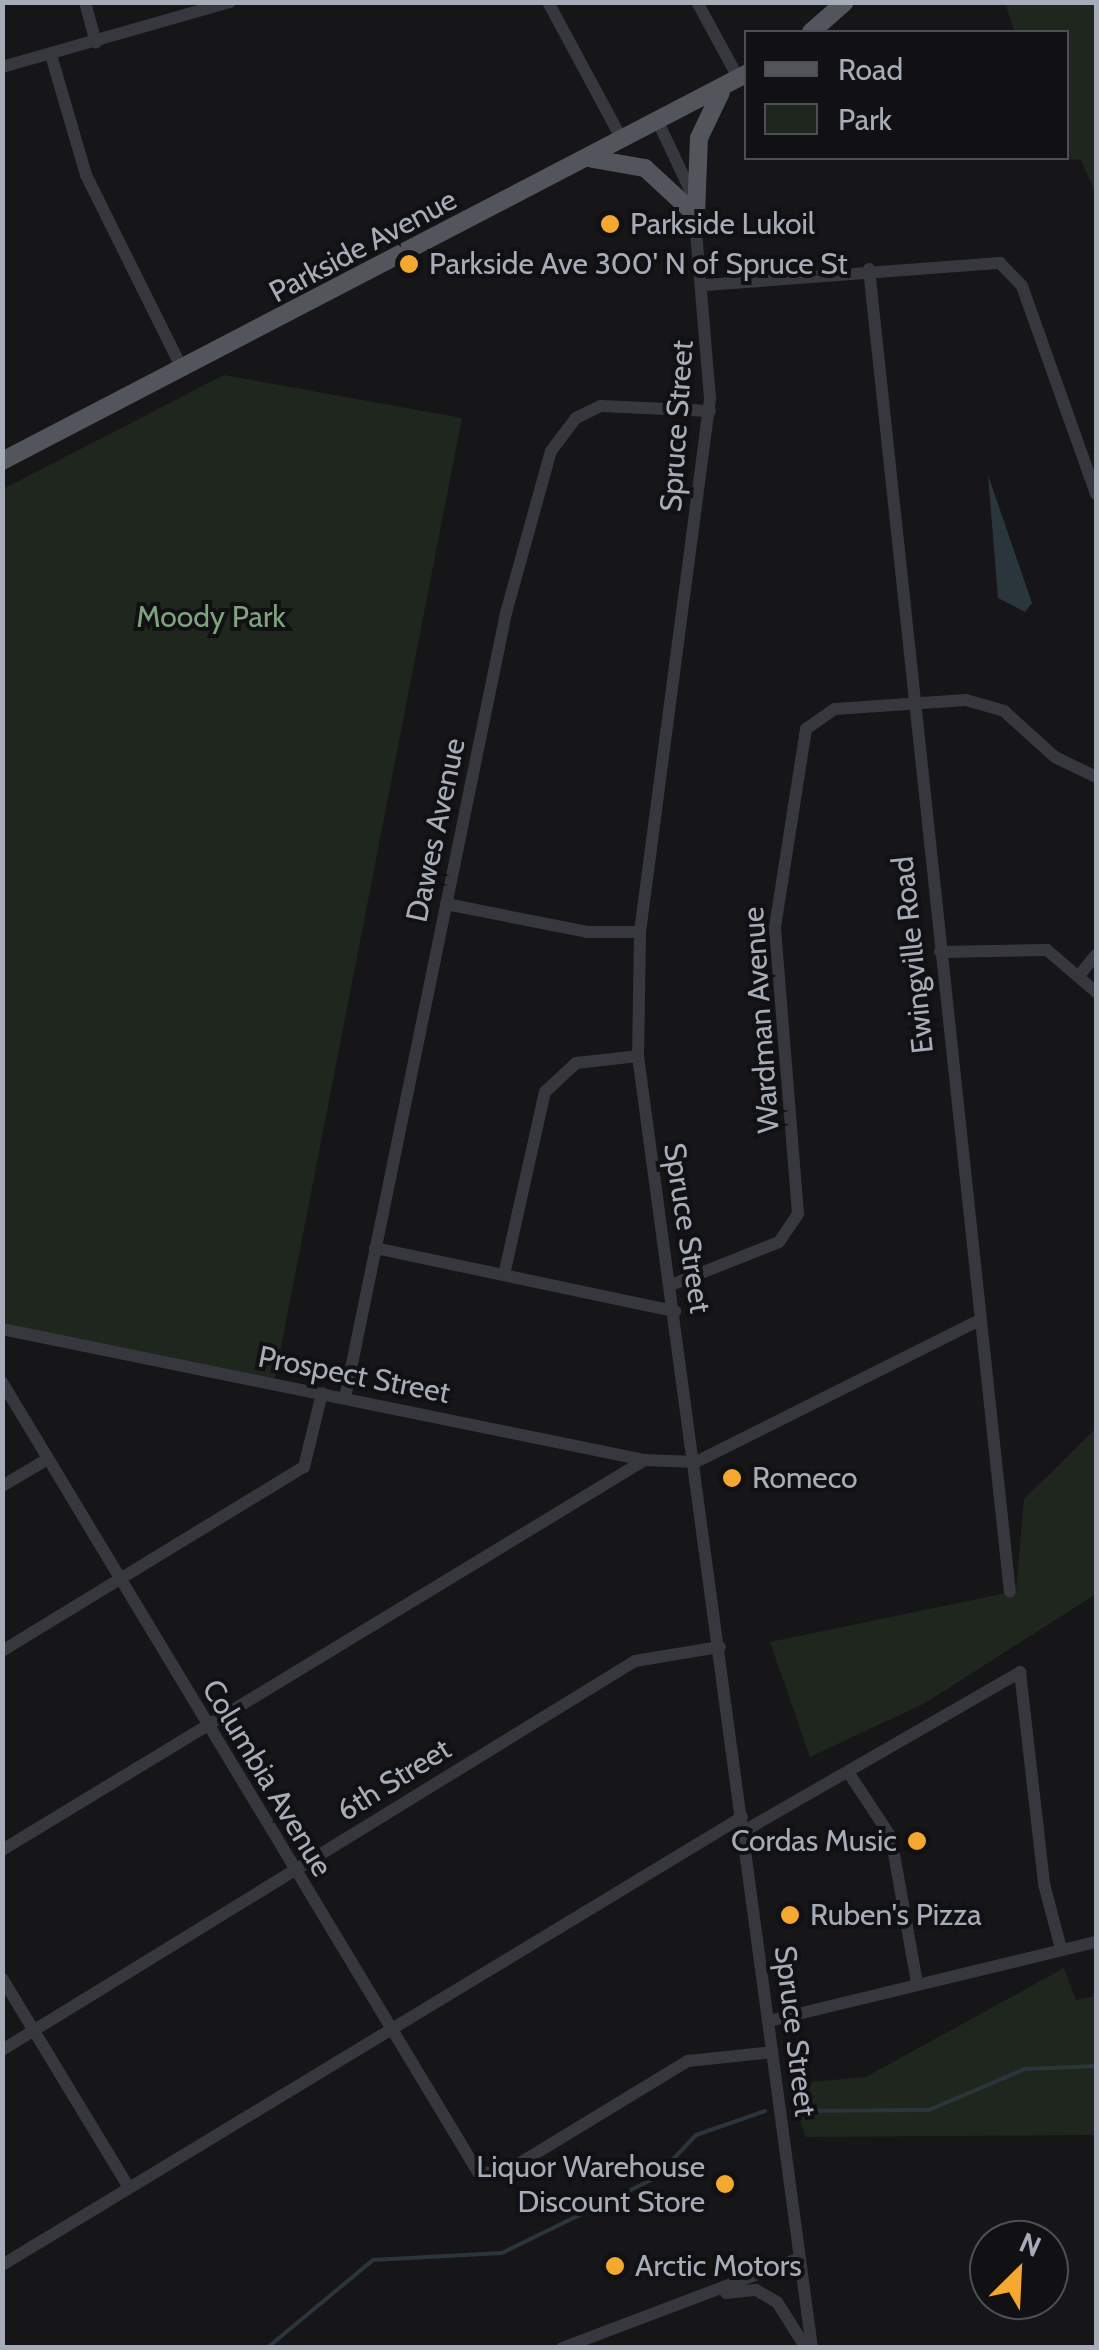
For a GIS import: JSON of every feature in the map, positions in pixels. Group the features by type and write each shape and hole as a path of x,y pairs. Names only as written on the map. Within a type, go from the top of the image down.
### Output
{"main road":[{"path":"814,30 844,3"},
{"name":"Parkside Avenue","path":"2,461 736,80"},
{"path":"696,215 699,138 736,80"},
{"path":"588,159 645,168 696,215"}],"street":[{"path":"86,2 96,42"},
{"path":"2,68 230,2"},
{"path":"548,2 623,140"},
{"path":"697,2 736,80"},
{"path":"51,54 86,175 183,370"},
{"name":"Spruce Street","path":"658,122 696,215 706,285 710,411 640,932 638,1056 696,1462 809,2348"},
{"path":"706,285 869,269 1000,263 1022,286 1096,494"},
{"name":"Ewingville Road","path":"869,269 1010,1592"},
{"name":"Dawes Avenue","path":"345,1398 506,614 557,439 601,406 710,411"},
{"name":"Wardman Avenue","path":"671,1285 779,1242 798,1214 775,928 800,740 835,710 966,700 1004,711 1055,758 1096,777"},
{"path":"446,904 587,932 640,932"},
{"path":"940,952 1034,946 1082,972 1096,992"},
{"path":"1082,972 1096,954"},
{"path":"504,1275 545,1092 576,1063 638,1056"},
{"path":"375,1248 675,1311"},
{"path":"696,1462 979,1320"},
{"name":"Prospect Street","path":"2,1328 645,1460 696,1462"},
{"name":"Columbia Avenue","path":"2,1382 472,2166 505,2172 688,2062 772,2052"},
{"path":"2,1651 304,1467 322,1393"},
{"path":"2,1486 46,1460"},
{"path":"2,1850 645,1460"},
{"name":"6th Street","path":"2,2050 635,1661 720,1647"},
{"path":"2,2265 389,2029 743,1824 850,1775 1020,1672 1044,1884 1061,1949"},
{"path":"850,1775 891,1837 917,1983"},
{"path":"769,2021 1096,1942"},
{"path":"2,1978 129,2188"},
{"path":"562,2348 800,2258"},
{"path":"661,2310 756,2290 788,2312 809,2348"}],"green space":[{"path":"1005,3 1096,3 1096,194 1081,160 1069,159 1069,30 1014,30"},
{"name":"Moody Park","path":"224,375 462,418 274,1383 3,1333 3,489"},
{"path":"1096,1428 1096,1594 925,1703 810,1757 770,1642 1016,1591 1024,1499"},
{"path":"1064,1968 1076,2000 1096,1996 1096,2135 806,2137 786,2084 866,2077"}],"shaded area":[{"path":"988,475 1032,603 1025,612 998,598"}],"waterway":[{"path":"796,2111 929,2110 1025,2069 1096,2066"},
{"path":"267,2348 373,2260 502,2253 655,2178 696,2135 765,2111"}],"place":[{"name":"Parkside Lukoil","path":"610,224"},
{"name":"Parkside Ave 300' N of Spruce St","path":"409,264"},
{"name":"Romeco","path":"732,1478"},
{"name":"Cordas Music","path":"917,1841"},
{"name":"Ruben's Pizza","path":"790,1915"},
{"name":"Liquor Warehouse Discount Store","path":"725,2184"},
{"name":"Arctic Motors","path":"615,2266"}]}
